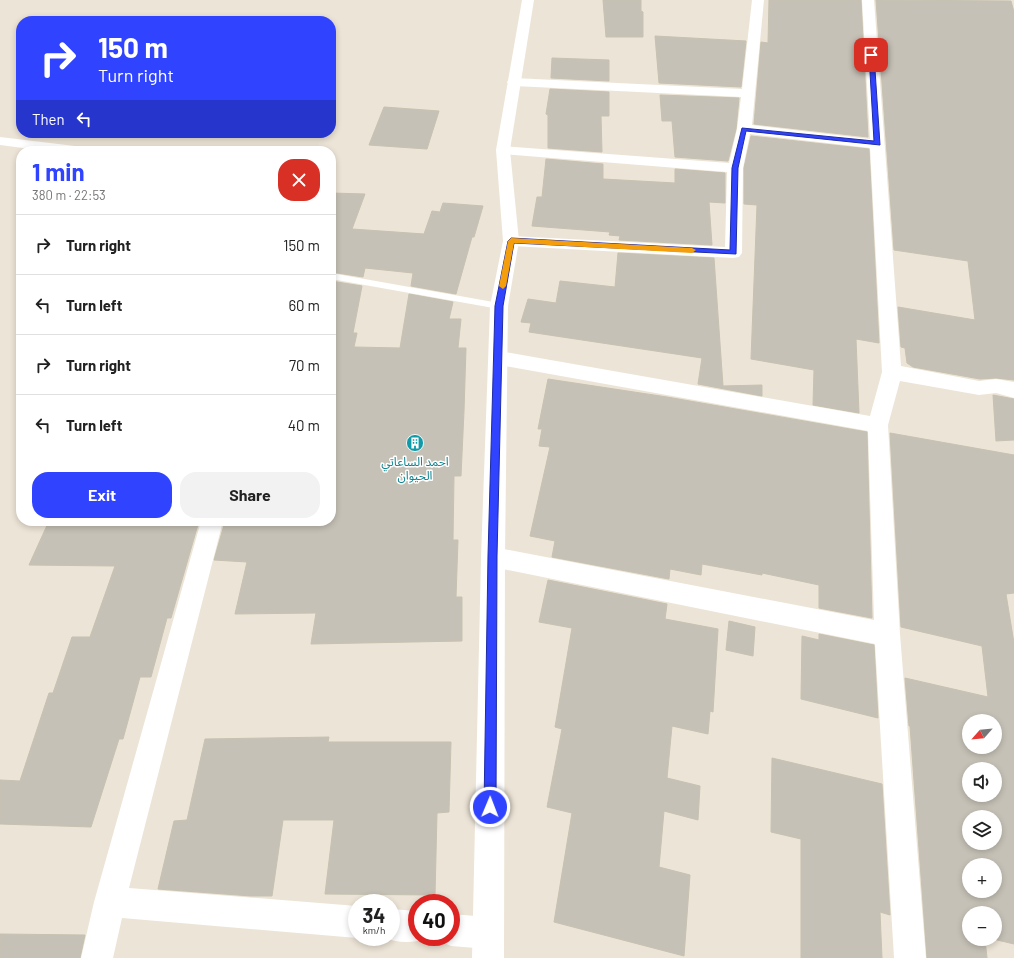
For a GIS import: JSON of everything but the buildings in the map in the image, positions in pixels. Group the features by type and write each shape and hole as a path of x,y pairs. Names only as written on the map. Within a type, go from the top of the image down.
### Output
{"street":[{"path":"460,934 488,945 492,556 499,358 499,306 511,241 503,150 528,0"},
{"path":"511,241 733,253 735,168 744,129 758,0"},
{"path":"868,0 892,372 878,425 887,634 910,958"},
{"path":"514,82 747,93"},
{"path":"744,129 878,144"},
{"path":"0,141 42,146"},
{"path":"503,150 735,168"},
{"path":"499,358 878,425"},
{"path":"892,372 979,388 996,386 1014,390"},
{"path":"97,958 110,902 211,526"},
{"path":"492,556 887,634"},
{"path":"110,902 348,921"}],"lane":[{"path":"336,277 499,306"}],"slow traffic":[{"path":"503,286 511,241 692,250"}],"place":[{"name":"احمد الساعاتي الحيوان","path":"415,443"}],"route":[{"path":"490,807 492,556 499,358 499,306 511,241 733,253 735,168 744,129 878,144 871,55"}]}
